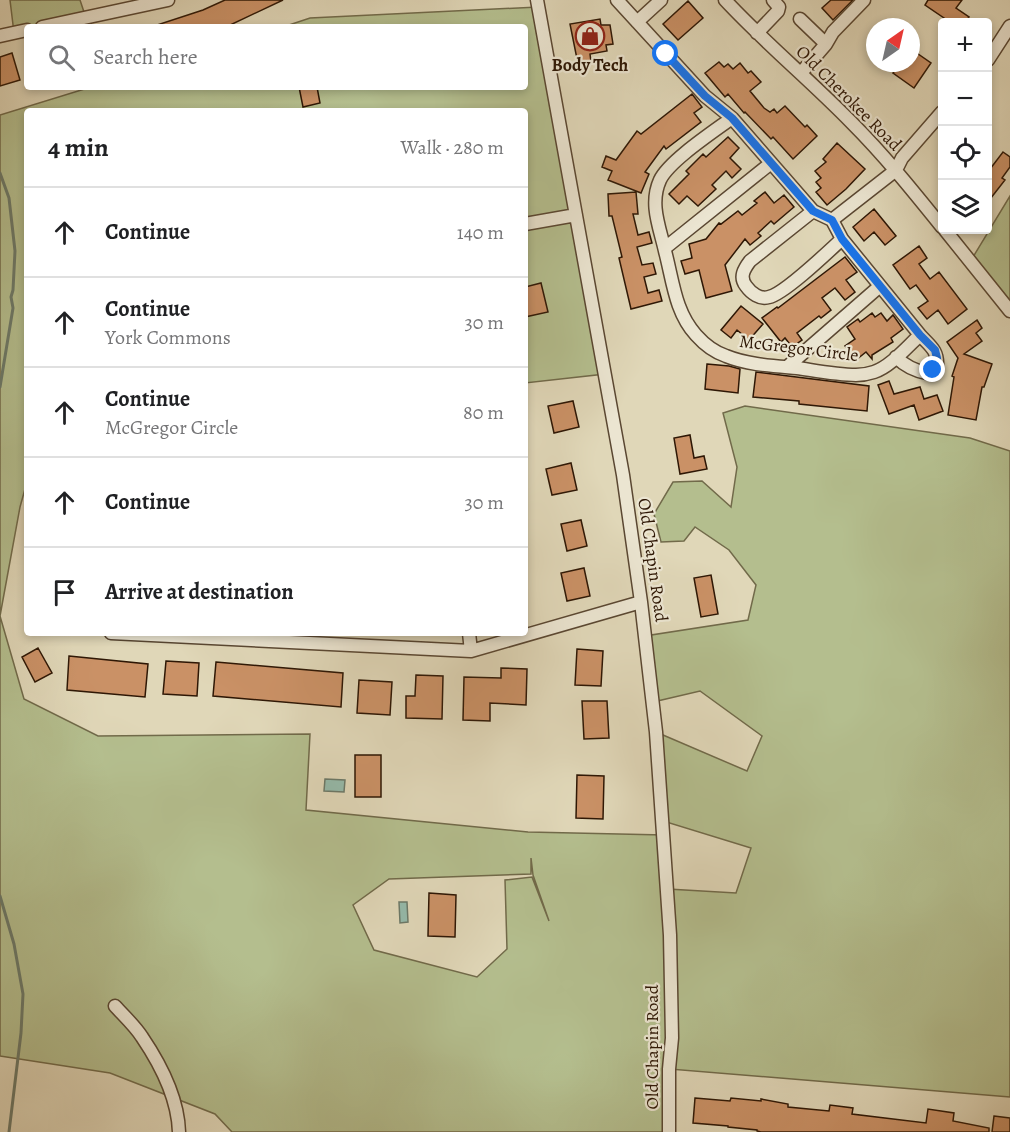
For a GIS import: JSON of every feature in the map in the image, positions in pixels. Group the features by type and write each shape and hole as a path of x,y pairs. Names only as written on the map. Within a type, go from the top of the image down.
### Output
{"street":[{"path":"56,24 168,0"},
{"name":"Old Chapin Road","path":"537,0 623,475 641,602 656,732 670,934 672,1038 669,1069 669,1132"},
{"path":"617,0 705,96 732,118 813,211 832,220 842,239 920,335 935,350 937,366 927,373 917,372 896,357"},
{"path":"637,22 661,0"},
{"name":"Old Cherokee Road","path":"725,0 785,61 801,73 851,122 896,170 938,221"},
{"path":"757,33 778,11 779,8 773,0"},
{"path":"801,73 826,44 833,32 864,0"},
{"path":"800,19 826,44"},
{"path":"992,53 1010,26"},
{"path":"0,36 24,31"},
{"path":"832,220 896,170 902,158 938,117"},
{"name":"McGregor Circle","path":"732,118 670,165 659,181 657,190 658,227 677,302 689,327 717,352 735,359 858,375 877,372 885,367 920,335"},
{"path":"665,248 771,163"},
{"path":"813,211 750,261 742,272 744,283 753,295 768,298 780,293 842,239"},
{"path":"528,223 576,215"},
{"name":"Old Cherokee Road","path":"949,234 1010,311"},
{"path":"787,367 880,286"},
{"path":"528,635 641,602"},
{"path":"224,636 471,651 523,636"},
{"path":"469,636 471,651"},
{"path":"115,1006 141,1036 162,1070 177,1111 179,1132"}],"shaded area":[{"path":"10,0 80,0 86,18 57,24 24,24 24,28 14,33"},
{"path":"538,7 605,374 528,383 528,108 24,108 24,493 0,616 0,115 81,90 528,90 528,24 292,24 310,18"},
{"path":"1010,196 1010,311 970,262 987,234 992,234 992,226"},
{"path":"745,406 970,438 1010,451 1010,1097 670,1069 669,1132 232,1132 215,1114 110,1073 0,1056 0,616 24,699 98,736 310,734 306,810 528,832 664,835 668,889 736,893 751,848 663,821 656,732 747,771 762,736 700,691 653,702 645,636 748,620 756,585 729,550 695,527 684,541 661,542 654,514 673,482 702,481 731,507 737,467 723,413","holes":["531,858 533,875 549,921 532,877 505,880 507,949 477,977 374,950 353,905 389,879 531,874"]},
{"path":"325,779 345,780 344,792 324,791"},
{"path":"399,902 407,902 408,922 400,923"}],"building":[{"path":"225,0 283,0 232,24 160,24"},
{"path":"831,0 853,0 833,20 822,8"},
{"path":"928,0 962,0 956,8 969,17 944,18 925,5"},
{"path":"688,1 703,18 678,40 663,24"},
{"path":"600,19 601,25 610,25 613,44 606,45 607,51 590,54 591,62 578,64 570,24"},
{"path":"12,53 20,80 0,86 0,57"},
{"path":"920,55 931,63 914,88 893,73 920,72"},
{"path":"719,62 724,67 728,64 733,69 740,63 748,73 751,71 761,82 750,91 764,108 770,112 774,109 777,113 785,106 817,136 793,159 773,137 771,139 744,113 728,94 725,97 705,73"},
{"path":"300,90 318,90 320,103 303,107"},
{"path":"692,94 702,107 694,113 701,122 666,149 664,146 645,172 649,174 641,193 608,180 612,171 602,167 606,156 616,160 637,131 641,134"},
{"path":"728,137 739,148 730,158 741,169 732,178 726,171 712,185 716,189 698,206 687,196 679,204 669,194 689,174 686,171 703,154 706,157"},
{"path":"837,143 865,169 827,205 816,192 821,188 816,182 821,178 815,171 826,162 823,159"},
{"path":"1003,152 1010,157 1010,167 1002,178 1005,180 992,197 992,180 992,166"},
{"path":"636,192 638,214 633,214 638,235 649,232 652,243 637,247 642,265 653,263 656,274 644,277 648,293 659,290 662,301 631,309 619,258 622,257 612,216 609,216 608,194"},
{"path":"765,192 774,203 784,195 794,207 774,224 771,221 758,233 761,236 750,245 745,239 725,265 732,291 706,298 699,270 685,274 681,261 692,258 689,244 706,239 719,223 721,224 738,211 742,215 757,203 754,201"},
{"path":"874,209 896,236 885,245 874,232 864,241 853,227"},
{"path":"919,246 927,258 919,264 930,279 939,272 967,309 948,324 938,310 927,319 918,308 928,301 916,285 910,289 893,265"},
{"path":"845,257 857,272 846,280 855,292 845,300 835,288 822,298 831,310 797,333 802,340 792,347 785,338 781,342 762,318"},
{"path":"541,283 548,312 528,316 528,286"},
{"path":"741,306 763,324 749,340 737,330 731,338 721,330"},
{"path":"872,313 875,317 881,313 887,321 893,315 903,329 891,338 893,342 872,355 872,359 866,352 856,360 845,346 855,339 847,327 858,319 860,322"},
{"path":"977,320 982,328 976,333 982,341 964,354 992,364 984,387 982,387 976,420 948,415 954,377 952,376 958,358 947,342"},
{"path":"707,364 740,369 738,393 705,389"},
{"path":"756,372 869,386 867,411 753,397"},
{"path":"889,381 894,394 920,387 924,399 937,395 943,411 919,420 914,405 889,414 878,385"},
{"path":"573,401 579,427 554,433 548,406"},
{"path":"690,435 694,458 704,456 707,469 680,474 674,438"},
{"path":"571,463 577,490 552,495 546,469"},
{"path":"581,520 587,546 567,551 561,524"},
{"path":"584,568 590,596 567,601 561,573"},
{"path":"711,575 718,614 701,617 694,578"},
{"path":"38,648 52,673 35,682 22,657"},
{"path":"577,649 603,651 601,686 575,685"},
{"path":"69,656 148,664 145,697 67,690"},
{"path":"166,661 199,663 197,696 163,694"},
{"path":"216,662 343,673 341,707 213,696"},
{"path":"501,668 527,669 526,705 490,703 490,721 463,720 464,677 501,678"},
{"path":"416,675 443,676 442,719 406,718 406,696 415,696"},
{"path":"359,680 392,682 390,715 357,713"},
{"path":"582,701 607,701 609,738 584,739"},
{"path":"355,755 381,755 381,797 355,797"},
{"path":"577,775 604,776 603,819 576,818"},
{"path":"429,893 456,895 455,937 428,936"},
{"path":"695,1098 730,1101 731,1098 761,1101 761,1099 788,1104 788,1107 829,1111 830,1105 853,1108 852,1114 926,1123 928,1109 954,1113 953,1121 989,1128 989,1132 761,1132 693,1123"},
{"path":"994,1116 1010,1118 1010,1132 992,1132"}],"waterway":[{"path":"0,173 9,198 15,251 11,297 13,308 0,387"},
{"path":"0,896 14,944 23,994 21,1033 9,1132"}],"place":[{"name":"Body Tech","path":"590,36"}],"route":[{"path":"666,54 705,96 732,118 813,211 832,220 842,239 920,335 935,350 937,366 933,370"}]}
